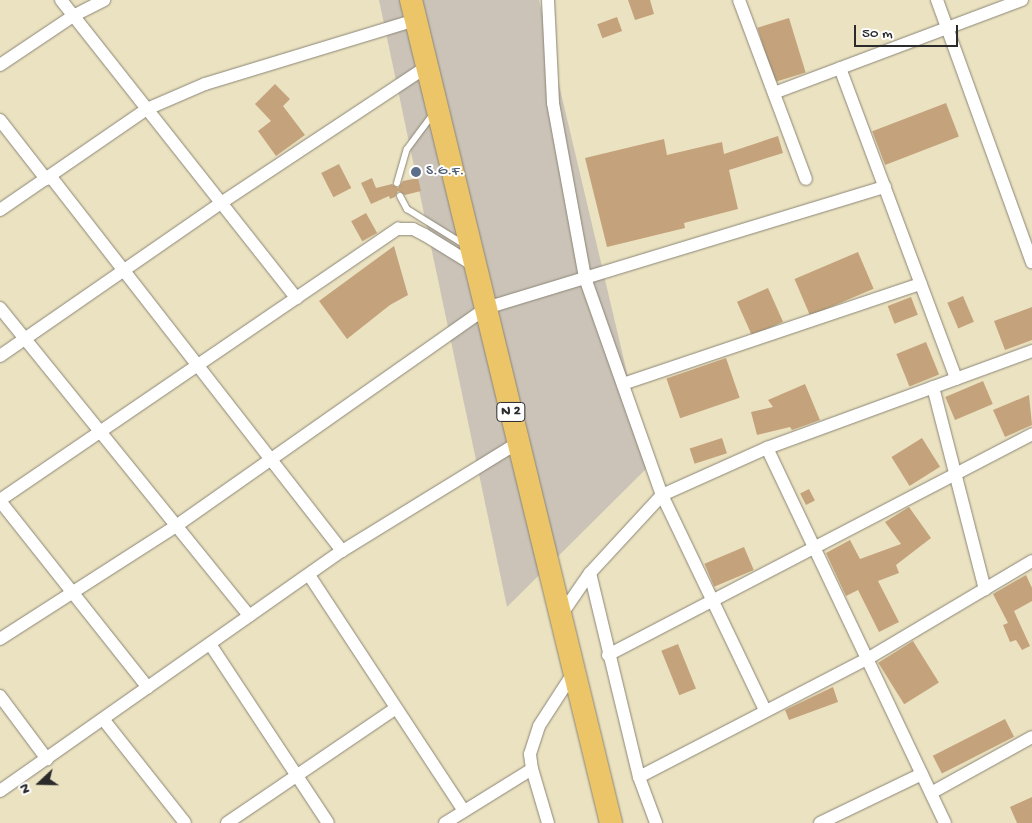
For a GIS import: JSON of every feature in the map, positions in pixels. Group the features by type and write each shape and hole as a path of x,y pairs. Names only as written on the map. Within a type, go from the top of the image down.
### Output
{"highway":[{"name":"N 2","path":"414,10 611,823"}],"street":[{"path":"61,0 296,298"},
{"path":"0,65 73,16 104,0"},
{"path":"548,0 553,103 585,278 662,495 766,710"},
{"path":"739,0 806,180"},
{"path":"937,0 1032,262"},
{"path":"774,93 1022,0"},
{"path":"0,210 147,109 205,84 414,10"},
{"path":"0,356 221,203 428,66"},
{"path":"840,68 956,379"},
{"path":"0,120 124,270 342,551"},
{"path":"0,639 176,526 486,308 885,187"},
{"path":"148,688 0,500 398,229 413,229 473,257"},
{"path":"623,384 921,284"},
{"path":"0,308 249,616"},
{"path":"561,615 590,573 662,495 767,448 1032,351"},
{"path":"933,387 985,589"},
{"path":"608,655 1032,434"},
{"path":"0,791 342,551 518,442"},
{"path":"767,448 945,823"},
{"path":"639,777 867,659 1032,561"},
{"path":"590,573 608,655 639,777 656,823"},
{"path":"308,575 464,811"},
{"path":"210,644 328,823"},
{"path":"548,823 532,769 530,754 539,726 574,672"},
{"path":"0,696 47,758"},
{"path":"227,823 396,708"},
{"path":"103,719 185,823"},
{"path":"931,794 1032,737"},
{"path":"445,823 532,769"},
{"path":"820,823 922,774"}],"lane":[{"path":"397,183 407,149 437,108"},
{"path":"400,196 407,209 473,257"}],"shaded area":[{"path":"379,0 539,0 649,466 507,607"}],"building":[{"path":"628,0 650,0 654,14 635,20"},
{"path":"617,17 622,31 602,38 597,24"},
{"path":"789,18 806,73 774,82 757,28"},
{"path":"275,84 290,99 283,106 305,135 276,156 258,131 271,121 255,104"},
{"path":"946,103 959,137 885,165 872,131"},
{"path":"778,136 783,153 729,170 738,209 684,223 685,228 607,247 585,158 664,139 667,155 722,142 724,154"},
{"path":"339,164 351,188 333,197 321,173"},
{"path":"372,178 376,188 392,184 398,188 403,181 418,178 421,191 405,195 398,191 395,197 390,199 389,196 371,204 361,183"},
{"path":"366,213 377,233 362,241 351,221"},
{"path":"394,246 408,295 390,305 347,339 319,301"},
{"path":"858,252 874,289 810,316 794,279"},
{"path":"768,288 783,322 752,336 737,302"},
{"path":"963,296 974,322 958,328 947,303"},
{"path":"911,297 918,315 894,324 888,306"},
{"path":"1032,307 1032,340 1005,350 994,321"},
{"path":"926,342 939,374 909,386 896,354"},
{"path":"726,358 740,398 680,418 666,379"},
{"path":"983,381 993,404 955,420 945,397"},
{"path":"805,384 820,420 792,430 790,427 757,435 751,412 773,407 768,400"},
{"path":"1029,395 1032,425 1005,437 993,410"},
{"path":"722,438 727,453 695,464 690,449"},
{"path":"922,438 940,467 909,486 891,457"},
{"path":"809,489 815,501 806,505 800,494"},
{"path":"909,507 931,538 896,565 899,573 878,581 899,622 879,632 858,590 846,596 826,553 850,540 860,559 901,544 885,522"},
{"path":"744,547 754,570 714,587 704,564"},
{"path":"1026,575 1032,588 1032,601 1014,611 1030,646 1022,650 1016,640 1010,642 1003,625 1008,623 993,594"},
{"path":"913,641 939,683 904,704 878,663"},
{"path":"678,644 696,689 679,695 661,651"},
{"path":"833,687 838,702 789,720 785,710"},
{"path":"1005,719 1014,737 942,774 933,756"},
{"path":"1032,797 1032,823 1017,823 1010,807"}],"place":[{"name":"S.G.F.","path":"416,172"}]}
